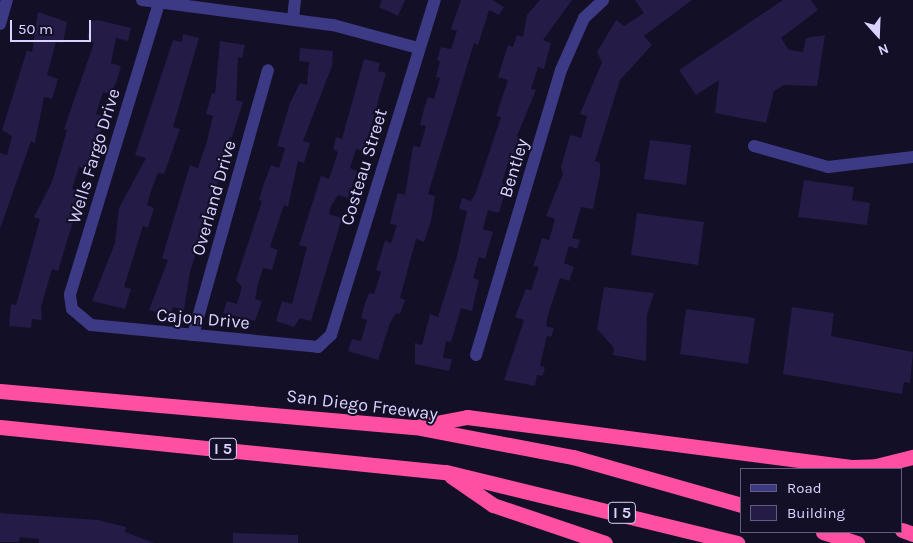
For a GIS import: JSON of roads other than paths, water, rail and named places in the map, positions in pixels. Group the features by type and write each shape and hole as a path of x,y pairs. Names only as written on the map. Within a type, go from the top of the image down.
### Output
{"highway":[{"name":"San Diego Freeway","path":"0,391 415,427 573,457 740,505"},
{"path":"415,427 467,417 853,467 913,457"},
{"name":"I 5","path":"0,426 446,472 737,543"},
{"path":"446,472 493,505 605,543"},
{"path":"722,499 740,498"},
{"path":"825,533 857,543"}],"street":[{"path":"0,24 7,0"},
{"path":"142,0 293,19 418,48"},
{"path":"293,19 295,0"},
{"name":"Costeau Street","path":"325,343 418,48 435,0"},
{"name":"Bentley","path":"476,355 561,70 584,18 603,0"},
{"name":"Wells Fargo Drive","path":"78,318 70,295 159,1"},
{"name":"Overland Drive","path":"193,335 268,70"},
{"path":"754,146 828,168 913,157"},
{"name":"Cajon Drive","path":"78,318 91,325 318,347 325,343"}]}
